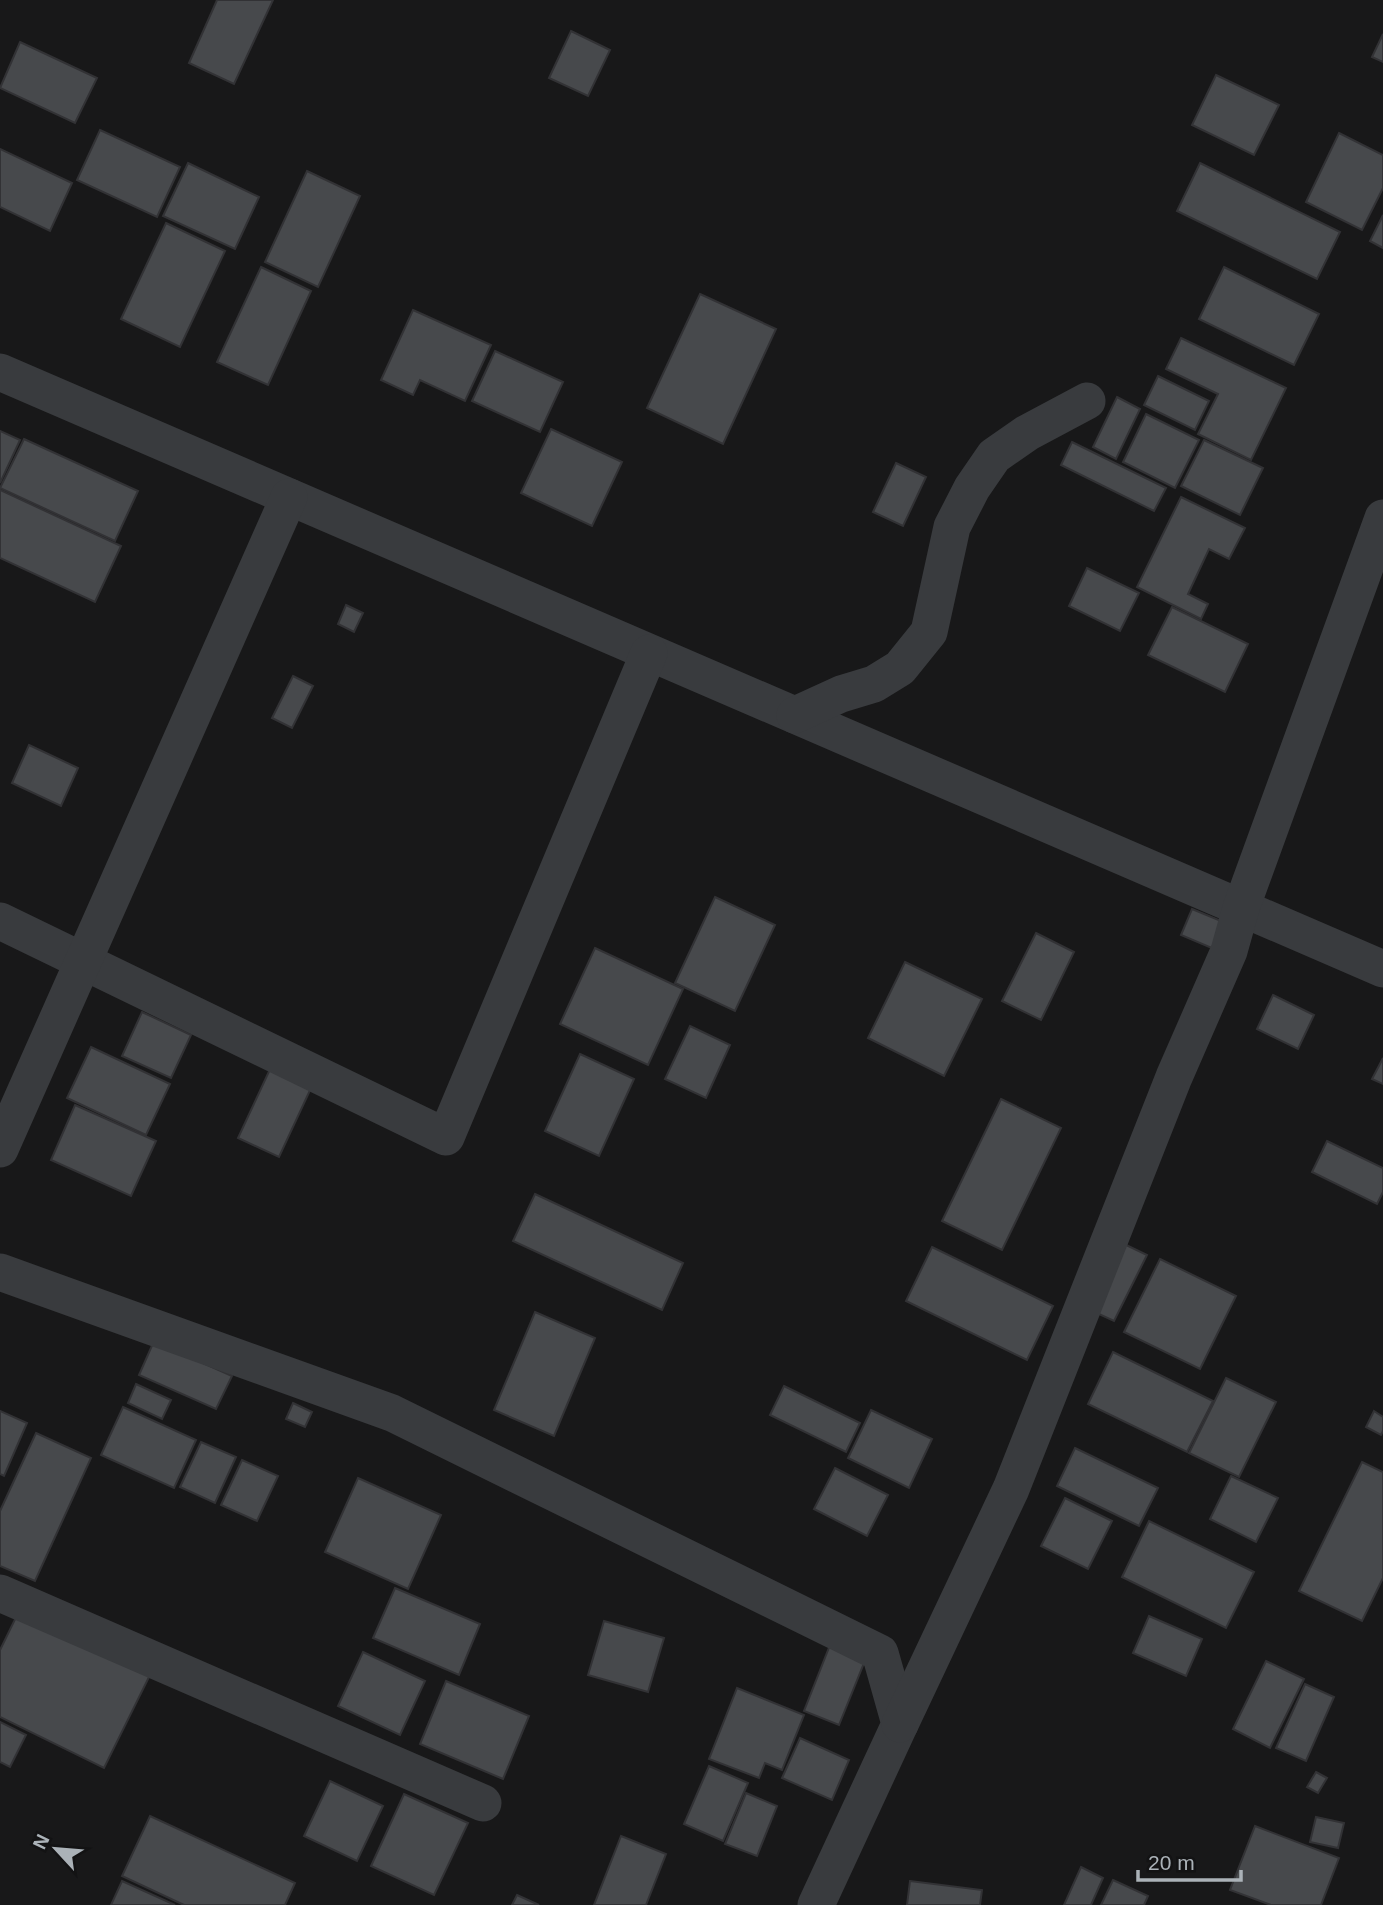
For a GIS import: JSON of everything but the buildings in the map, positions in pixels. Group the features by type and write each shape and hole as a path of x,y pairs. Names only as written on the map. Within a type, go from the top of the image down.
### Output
{"street":[{"path":"0,372 1383,969"},
{"path":"795,715 842,694 874,684 900,668 929,632 952,527 972,488 994,456 1027,433 1087,401"},
{"path":"0,1149 289,497"},
{"path":"816,1905 1011,1489 1174,1077 1229,951 1241,908 1383,518"},
{"path":"0,921 446,1137 649,653"},
{"path":"0,1272 393,1413 880,1653 900,1724"},
{"path":"0,1593 483,1803"}]}
